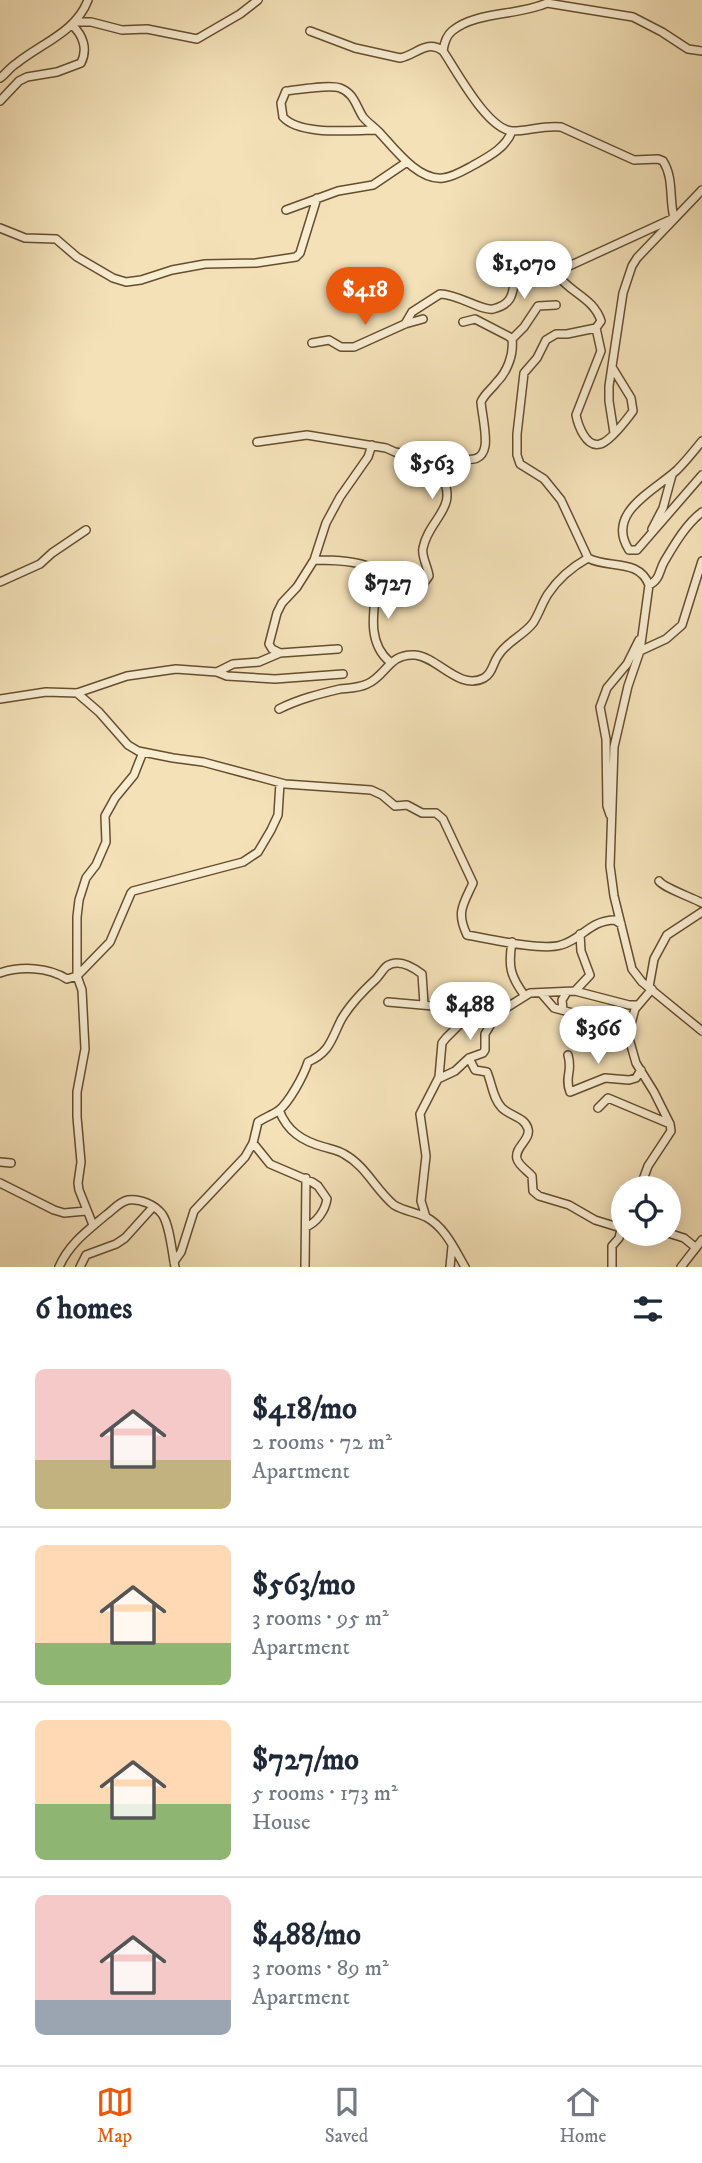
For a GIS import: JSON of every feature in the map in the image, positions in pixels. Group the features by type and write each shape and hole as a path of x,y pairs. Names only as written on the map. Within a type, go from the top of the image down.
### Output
{"street":[{"path":"0,78 14,64 73,23 83,12 88,0"},
{"path":"73,23 90,22 122,30 147,29 197,39 240,15 258,0"},
{"path":"443,51 450,33 462,26 480,18 535,8 547,3 633,17 688,49 702,51"},
{"path":"0,101 19,81 27,77 57,72 81,63 84,57 82,38 73,23"},
{"path":"310,31 355,48 391,57 406,57 417,50 437,46 475,100 504,129 512,131 561,127 634,160 663,161 670,177 674,218"},
{"path":"376,130 336,131 298,127 283,117 282,97 286,91 339,88 352,96 364,118 376,130 407,162 439,179 451,176 498,149 508,141 512,131"},
{"path":"286,210 338,191 373,184 407,162"},
{"path":"614,433 609,401 622,293 637,258 702,190"},
{"path":"0,228 25,238 56,239 77,257 125,282 205,264 256,263 296,257 300,253 317,198"},
{"path":"556,272 674,218"},
{"path":"0,236 12,233"},
{"path":"405,324 412,312 440,294 456,296 489,310 505,305 511,299 515,275 520,268 546,262 550,263 568,286 592,304 601,321 596,328 556,334 546,340 537,358 524,373 517,455 520,464 544,479 561,500 587,558 636,569 647,579 649,585 640,651 628,686 614,747 610,866 614,896 632,969 650,988 702,1031"},
{"path":"441,475 443,464 447,461 475,460 481,455 485,446 481,402 483,397 498,382 513,353 512,340 538,306 556,306"},
{"path":"312,343 329,340 341,346 354,347 424,318"},
{"path":"463,322 475,319 512,340"},
{"path":"596,328 601,351 578,409 577,420 586,439 596,444 601,444 614,433 631,414 634,405 612,367"},
{"path":"257,442 307,435 372,445 417,456 441,475 449,492 448,501 422,549 429,576 418,591 404,597 389,591 382,577 370,567 338,560 314,560"},
{"path":"702,441 673,473 634,506 625,518 622,535 629,550 637,550 648,539 702,475"},
{"path":"280,653 269,644 278,613 314,560 326,523 340,497 368,457 372,445"},
{"path":"648,539 663,508 673,473"},
{"path":"649,585 657,580 662,565 687,526 702,512"},
{"path":"0,582 40,564 51,553 86,530"},
{"path":"279,709 316,694 366,685 390,662 407,656 427,658 450,674 470,680 484,678 498,655 533,623 549,593 569,571 587,558"},
{"path":"640,651 666,639 682,625 702,561"},
{"path":"382,577 377,582 374,638 378,650 390,662"},
{"path":"612,822 607,806 606,739 600,707 607,688 631,657 642,633"},
{"path":"217,672 233,664 259,662 280,653 338,649"},
{"path":"0,699 46,692 77,693 127,676 176,669 275,679 343,674"},
{"path":"77,693 99,712 128,745 143,752 203,762 280,783 371,790 395,806 407,805 422,813 436,813 443,818 473,883 461,908 467,935 540,947 557,946 569,942 587,928 607,920 615,920 621,924"},
{"path":"93,1225 78,1183 81,1161 76,1117 77,1092 85,1049 82,990 77,976 77,918 86,878 96,865 106,842 105,816 115,798 134,775 143,752"},
{"path":"0,973 22,969 50,971 67,979 77,976 110,942 131,893 243,862 258,852 278,815 280,783"},
{"path":"659,881 667,888 702,902"},
{"path":"644,1176 655,1153 670,1135 670,1124 636,1063 628,1035 631,1018 650,988 654,959 667,935 702,912"},
{"path":"563,1010 562,1000 590,975 581,951 580,934"},
{"path":"512,942 509,964 513,977 525,996"},
{"path":"174,1265 194,1211 245,1157 253,1143 258,1122 279,1110 302,1078 308,1062 318,1058 327,1048 341,1020 359,994 388,966 397,963 411,966 422,974 424,1004"},
{"path":"388,1002 500,1009 533,992 571,992 637,1005"},
{"path":"541,993 554,1008 584,1016 588,1026"},
{"path":"426,1217 421,1201 426,1156 420,1114 438,1079 443,1044 471,1008"},
{"path":"438,1079 485,1050 485,1034 500,1009"},
{"path":"568,1055 571,1064 566,1083 570,1092 605,1079 636,1078 641,1070"},
{"path":"469,1058 475,1070 486,1072 504,1110 522,1120 529,1130 516,1157 532,1176 533,1191 539,1196 569,1205 596,1220 611,1223"},
{"path":"598,1108 605,1100 612,1099 670,1124"},
{"path":"279,1110 292,1132 314,1144 342,1152 360,1165 394,1205 426,1217 437,1225 465,1267"},
{"path":"253,1143 270,1164 306,1178 318,1186 327,1199 325,1208 311,1225 306,1227"},
{"path":"0,1161 11,1164"},
{"path":"305,1267 306,1178"},
{"path":"0,1183 54,1210 64,1213 86,1211"},
{"path":"59,1267 80,1236 125,1201 137,1200 160,1212 166,1221 174,1265"},
{"path":"80,1267 86,1255 125,1238 153,1207"},
{"path":"681,1237 695,1247"},
{"path":"681,1267 702,1240"},
{"path":"450,1267 452,1246"},
{"path":"612,1246 612,1267"}]}
